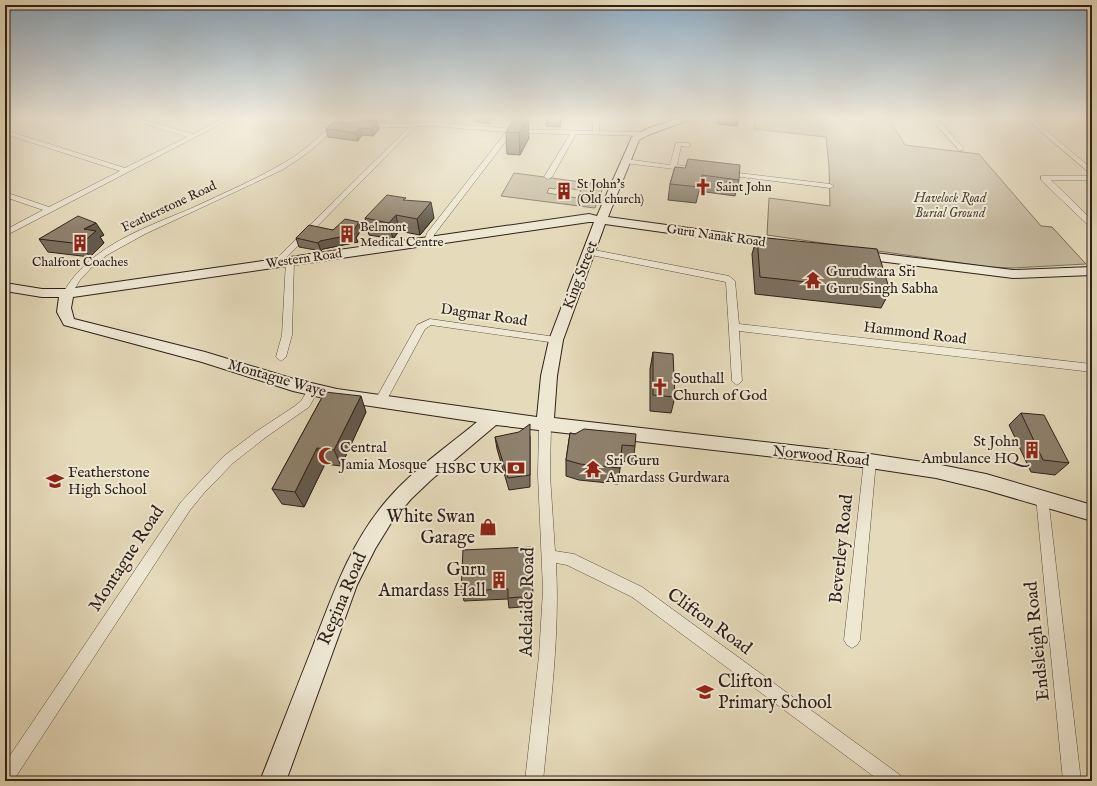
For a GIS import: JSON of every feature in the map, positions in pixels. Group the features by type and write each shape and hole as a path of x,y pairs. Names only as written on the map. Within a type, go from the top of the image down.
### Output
{"street":[{"path":"74,154 126,170"},
{"path":"5,233 158,154"},
{"name":"Featherstone Road","path":"68,293 71,284 82,271 114,248 291,162 304,154"},
{"path":"276,263 385,154"},
{"path":"428,242 430,235 495,154"},
{"path":"548,176 561,154"},
{"name":"King Street","path":"545,424 550,376 556,340 588,252 628,154"},
{"path":"673,167 676,154"},
{"path":"1069,154 1092,173"},
{"path":"625,161 697,170"},
{"path":"713,172 830,186"},
{"path":"1092,178 1044,178 1092,224"},
{"path":"5,194 50,210"},
{"name":"Western Road","path":"5,287 42,293 68,293 589,218 602,218"},
{"name":"Guru Nanak Road","path":"602,218 694,233 785,245"},
{"path":"588,252 726,278 730,281 737,381"},
{"path":"847,254 1005,274 1092,271"},
{"path":"281,357 288,335 290,261"},
{"name":"Montague Waye","path":"68,293 63,310 64,316 69,322 205,357 313,391 380,402 545,424"},
{"name":"Dagmar Road","path":"380,402 422,327 430,322 556,340"},
{"name":"Hammond Road","path":"734,327 1092,368"},
{"name":"Montague Road","path":"5,778 196,491 242,448 305,404 313,391"},
{"path":"460,413 465,429 464,439 460,447"},
{"name":"Regina Road","path":"273,781 333,620 358,559 392,508 414,484 493,418"},
{"name":"Norwood Road","path":"545,424 736,447 870,461 936,471 986,482 1092,512"},
{"name":"Adelaide Road","path":"534,781 547,648 550,590 544,475 545,424"},
{"name":"Beverley Road","path":"852,640 870,461"},
{"name":"Endsleigh Road","path":"1042,497 1072,781"},
{"name":"Clifton Road","path":"549,556 569,559 637,592 894,781"}],"green space":[{"name":"Havelock Road Burial Ground","path":"828,154 979,154 1041,226 1052,227 1086,264 1013,268 989,267 767,235 769,198 830,206"},
{"path":"514,173 604,185 595,208 501,196","holes":["557,187 581,190 577,198 547,193 549,188 555,189"]}],"building":[{"path":"688,159 740,165 739,180 702,175 700,187 670,184 675,167 685,168"},
{"path":"387,195 406,198 403,200 431,202 417,219 396,215 389,223 365,218"},
{"path":"78,216 96,223 84,229 96,231 81,244 39,239"},
{"path":"345,219 359,222 352,233 355,234 320,241 318,243 296,238 309,225 333,230"},
{"path":"757,237 877,249 890,291 760,277"},
{"path":"653,352 673,354 675,397 653,395"},
{"path":"325,392 361,396 334,450 317,448 295,492 272,489"},
{"path":"1021,413 1044,415 1069,463 1043,460"},
{"name":"HSBC UK","path":"530,424 530,475 508,478 495,437 519,432"},
{"path":"584,429 636,434 635,446 622,445 620,468 580,464 566,460 570,433 575,434"},
{"name":"Guru Amardass Hall","path":"531,547 533,596 508,598 508,589 461,591 463,550"}],"place":[{"name":"Saint John","path":"703,187"},
{"name":"St John's (Old church)","path":"564,191"},
{"name":"Belmont Medical Centre","path":"347,234"},
{"name":"Chalfont Coaches","path":"80,243"},
{"name":"Gurudwara Sri Guru Singh Sabha","path":"813,280"},
{"name":"Southall Church of God","path":"660,387"},
{"name":"St John Ambulance HQ","path":"1032,450"},
{"name":"Central Jamia Mosque","path":"327,456"},
{"name":"HSBC UK","path":"516,468"},
{"name":"Sri Guru Amardass Gurdwara","path":"593,469"},
{"name":"Featherstone High School","path":"55,481"},
{"name":"White Swan Garage","path":"488,527"},
{"name":"Guru Amardass Hall","path":"499,580"},
{"name":"Clifton Primary School","path":"705,692"}]}
